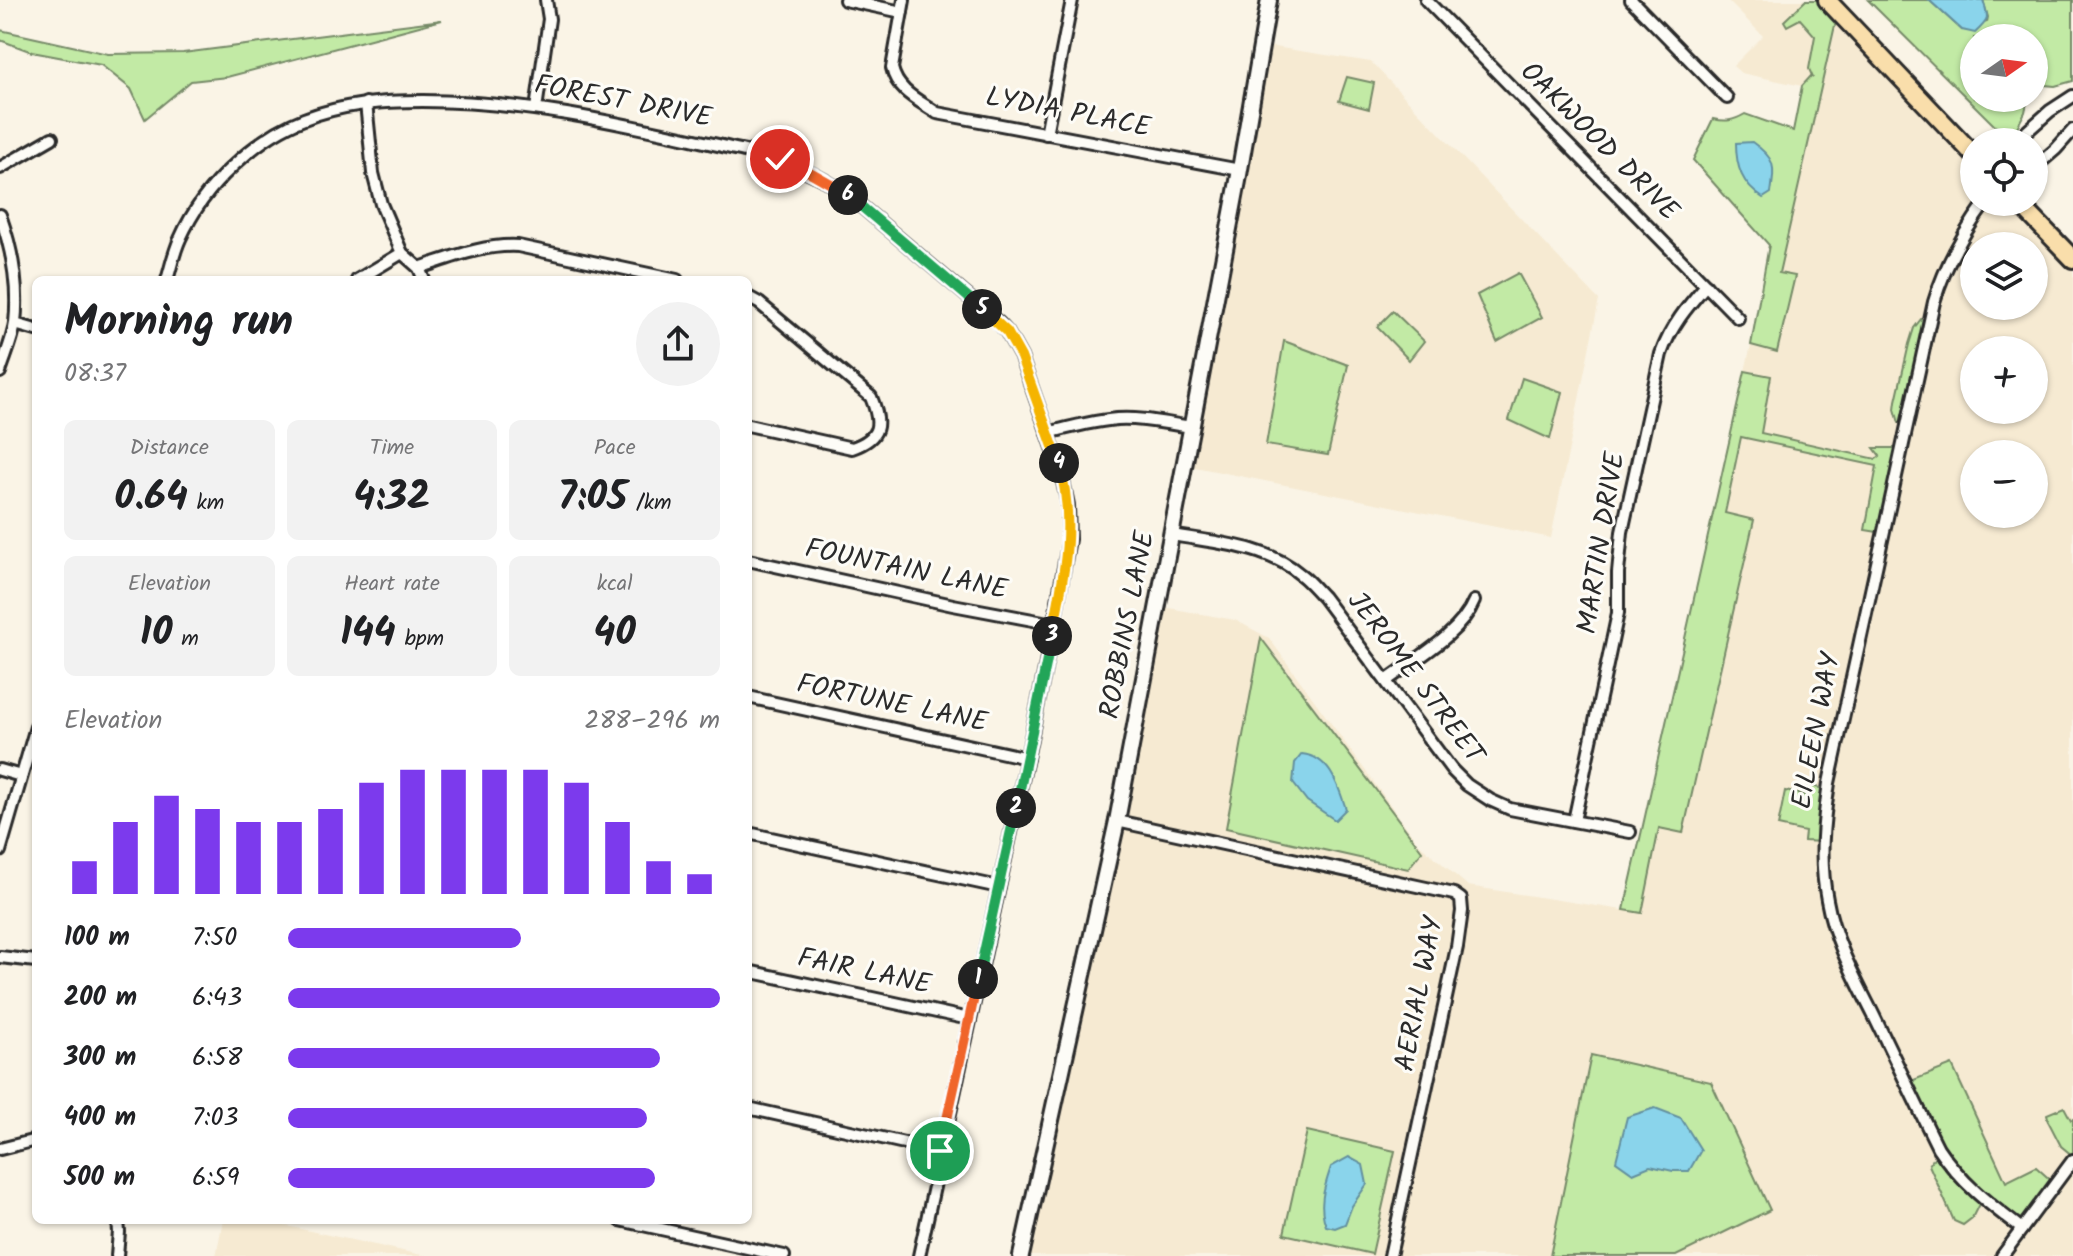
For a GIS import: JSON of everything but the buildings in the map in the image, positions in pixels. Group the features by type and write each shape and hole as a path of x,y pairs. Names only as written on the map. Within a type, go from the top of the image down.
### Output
{"main road":[{"path":"1827,0 1960,140"},
{"path":"2032,216 2073,259"}],"street":[{"path":"536,109 549,19 546,0"},
{"path":"845,0 902,12 904,0"},
{"path":"1046,134 1072,0"},
{"name":"ROBBINS LANE","path":"1021,1256 1117,821 1193,427 1269,0"},
{"name":"OAKWOOD DRIVE","path":"1426,0 1738,318"},
{"path":"1631,0 1727,98"},
{"name":"LYDIA PLACE","path":"902,12 892,68 897,83 937,113 1240,170"},
{"path":"2031,128 2073,96"},
{"name":"FOREST DRIVE","path":"168,276 180,240 196,208 220,177 249,151 280,130 324,112 366,103 447,101 503,104 580,116 780,159 806,169 848,195 1007,332 1021,357 1060,467 1068,505 1069,539 1027,758 919,1256"},
{"path":"366,103 381,204 402,253 419,268 422,276"},
{"path":"2048,156 2073,130"},
{"path":"0,168 52,138"},
{"path":"0,215 12,261 15,324 0,372"},
{"name":"EILEEN WAY","path":"1976,216 1960,240 1934,302 1829,783 1823,819 1822,857 1826,896 1840,941 1938,1148 1973,1191 2022,1229"},
{"path":"419,268 507,245 658,276"},
{"path":"364,276 402,253"},
{"name":"MARTIN DRIVE","path":"1574,821 1618,613 1622,532 1661,354 1679,316 1706,285"},
{"path":"752,299 871,397 878,415 874,436 867,443 852,448 752,426"},
{"path":"15,324 32,329"},
{"path":"1048,433 1118,419 1193,427"},
{"name":"JEROME STREET","path":"1172,535 1249,549 1288,565 1302,576 1323,597 1452,770 1467,785 1490,800 1510,809 1630,832"},
{"name":"FOUNTAIN LANE","path":"752,561 1054,624"},
{"path":"1386,681 1456,629 1474,601"},
{"name":"FORTUNE LANE","path":"752,698 1027,758"},
{"path":"0,851 32,740"},
{"path":"0,770 21,776"},
{"name":"AERIAL WAY","path":"1117,821 1454,894 1461,899 1457,947 1390,1256"},
{"path":"752,834 999,887"},
{"path":"0,957 32,961"},
{"name":"FAIR LANE","path":"752,972 969,1019"},
{"path":"752,1109 940,1151"},
{"path":"1,1145 32,1141"},
{"path":"2002,1256 2073,1160"},
{"path":"117,1256 118,1224"},
{"path":"638,1224 784,1256"}],"shaded area":[{"path":"1727,0 1824,0 1960,142 1960,216 2030,216 2045,232 1960,232 1960,320 2048,320 2048,235 2073,261 2073,1256 1021,1256 1158,606 1235,620 1269,638 1418,843 1468,886 1642,913 1659,828 1683,833 1753,520 1725,513 1741,436 1759,440 1771,377 1745,371 1751,345 1777,351 1795,277 1779,274 1819,91 1811,77 1802,86 1741,73 1733,66 1763,36"},
{"path":"1261,45 1371,62 1599,300 1551,538 1185,465"},
{"path":"222,1224 278,1224 426,1256 216,1256"}],"green space":[{"path":"1806,0 1827,0 1838,12 1779,273 1795,276 1777,352 1751,345 1769,245 1693,160 1713,119 1729,120 1745,114 1793,131 1802,86 1811,76 1813,78 1809,69 1815,36 1800,19 1787,26 1784,21"},
{"path":"1868,0 1929,0 1960,28 1960,91"},
{"path":"1983,0 2073,0 2073,81 2048,85 2048,24 1981,24 1987,22 1988,17"},
{"path":"442,20 227,77 191,81 145,119 131,89 101,65 32,52 0,40 0,30 108,54 183,53"},
{"path":"1347,77 1374,83 1369,109 1339,101"},
{"path":"1981,112 2025,112 2017,128 1995,126"},
{"path":"1518,273 1542,317 1497,342 1477,295"},
{"path":"1393,311 1424,341 1409,360 1377,327"},
{"path":"1921,319 1930,321 1907,426 1899,423 1896,401 1909,344 1914,328"},
{"path":"1284,341 1348,365 1328,455 1266,445"},
{"path":"1745,371 1771,376 1761,433 1876,459 1880,456 1874,448 1902,448 1884,533 1865,530 1877,466 1741,437 1725,513 1754,520 1683,833 1659,828 1642,913 1624,910"},
{"path":"1522,378 1562,392 1550,439 1509,420"},
{"path":"1261,638 1422,851 1408,869 1226,828"},
{"path":"1807,785 1828,790 1822,842 1804,841 1805,832 1778,826 1785,791 1804,795"},
{"path":"1591,1055 1711,1082 1770,1210 1676,1256 1550,1256"},
{"path":"1952,1065 2006,1182 2036,1167 2055,1184 2022,1229 1982,1198 1972,1218 1963,1225 1954,1221 1929,1165 1939,1150 1906,1083"},
{"path":"2064,1107 2073,1119 2073,1156 2061,1146 2047,1119 2047,1114"},
{"path":"1307,1131 1395,1151 1372,1254 1284,1234"}],"water":[{"path":"1929,0 1983,0 1987,18 1984,24 1960,24 1960,28"},
{"path":"1752,142 1766,153 1772,163 1771,193 1763,198 1745,181 1737,160 1736,143"},
{"path":"1302,754 1320,760 1336,782 1346,809 1335,820 1307,801 1293,783 1295,763"},
{"path":"1655,1108 1681,1118 1701,1150 1689,1171 1650,1166 1633,1173 1616,1161 1627,1117"},
{"path":"1349,1157 1363,1165 1367,1184 1352,1206 1345,1224 1335,1228 1326,1226 1322,1204 1331,1167"}],"route":[{"path":"780,159 806,169 848,195 1007,332 1021,357 1060,467 1068,505 1069,539 1054,624 940,1151"}]}
